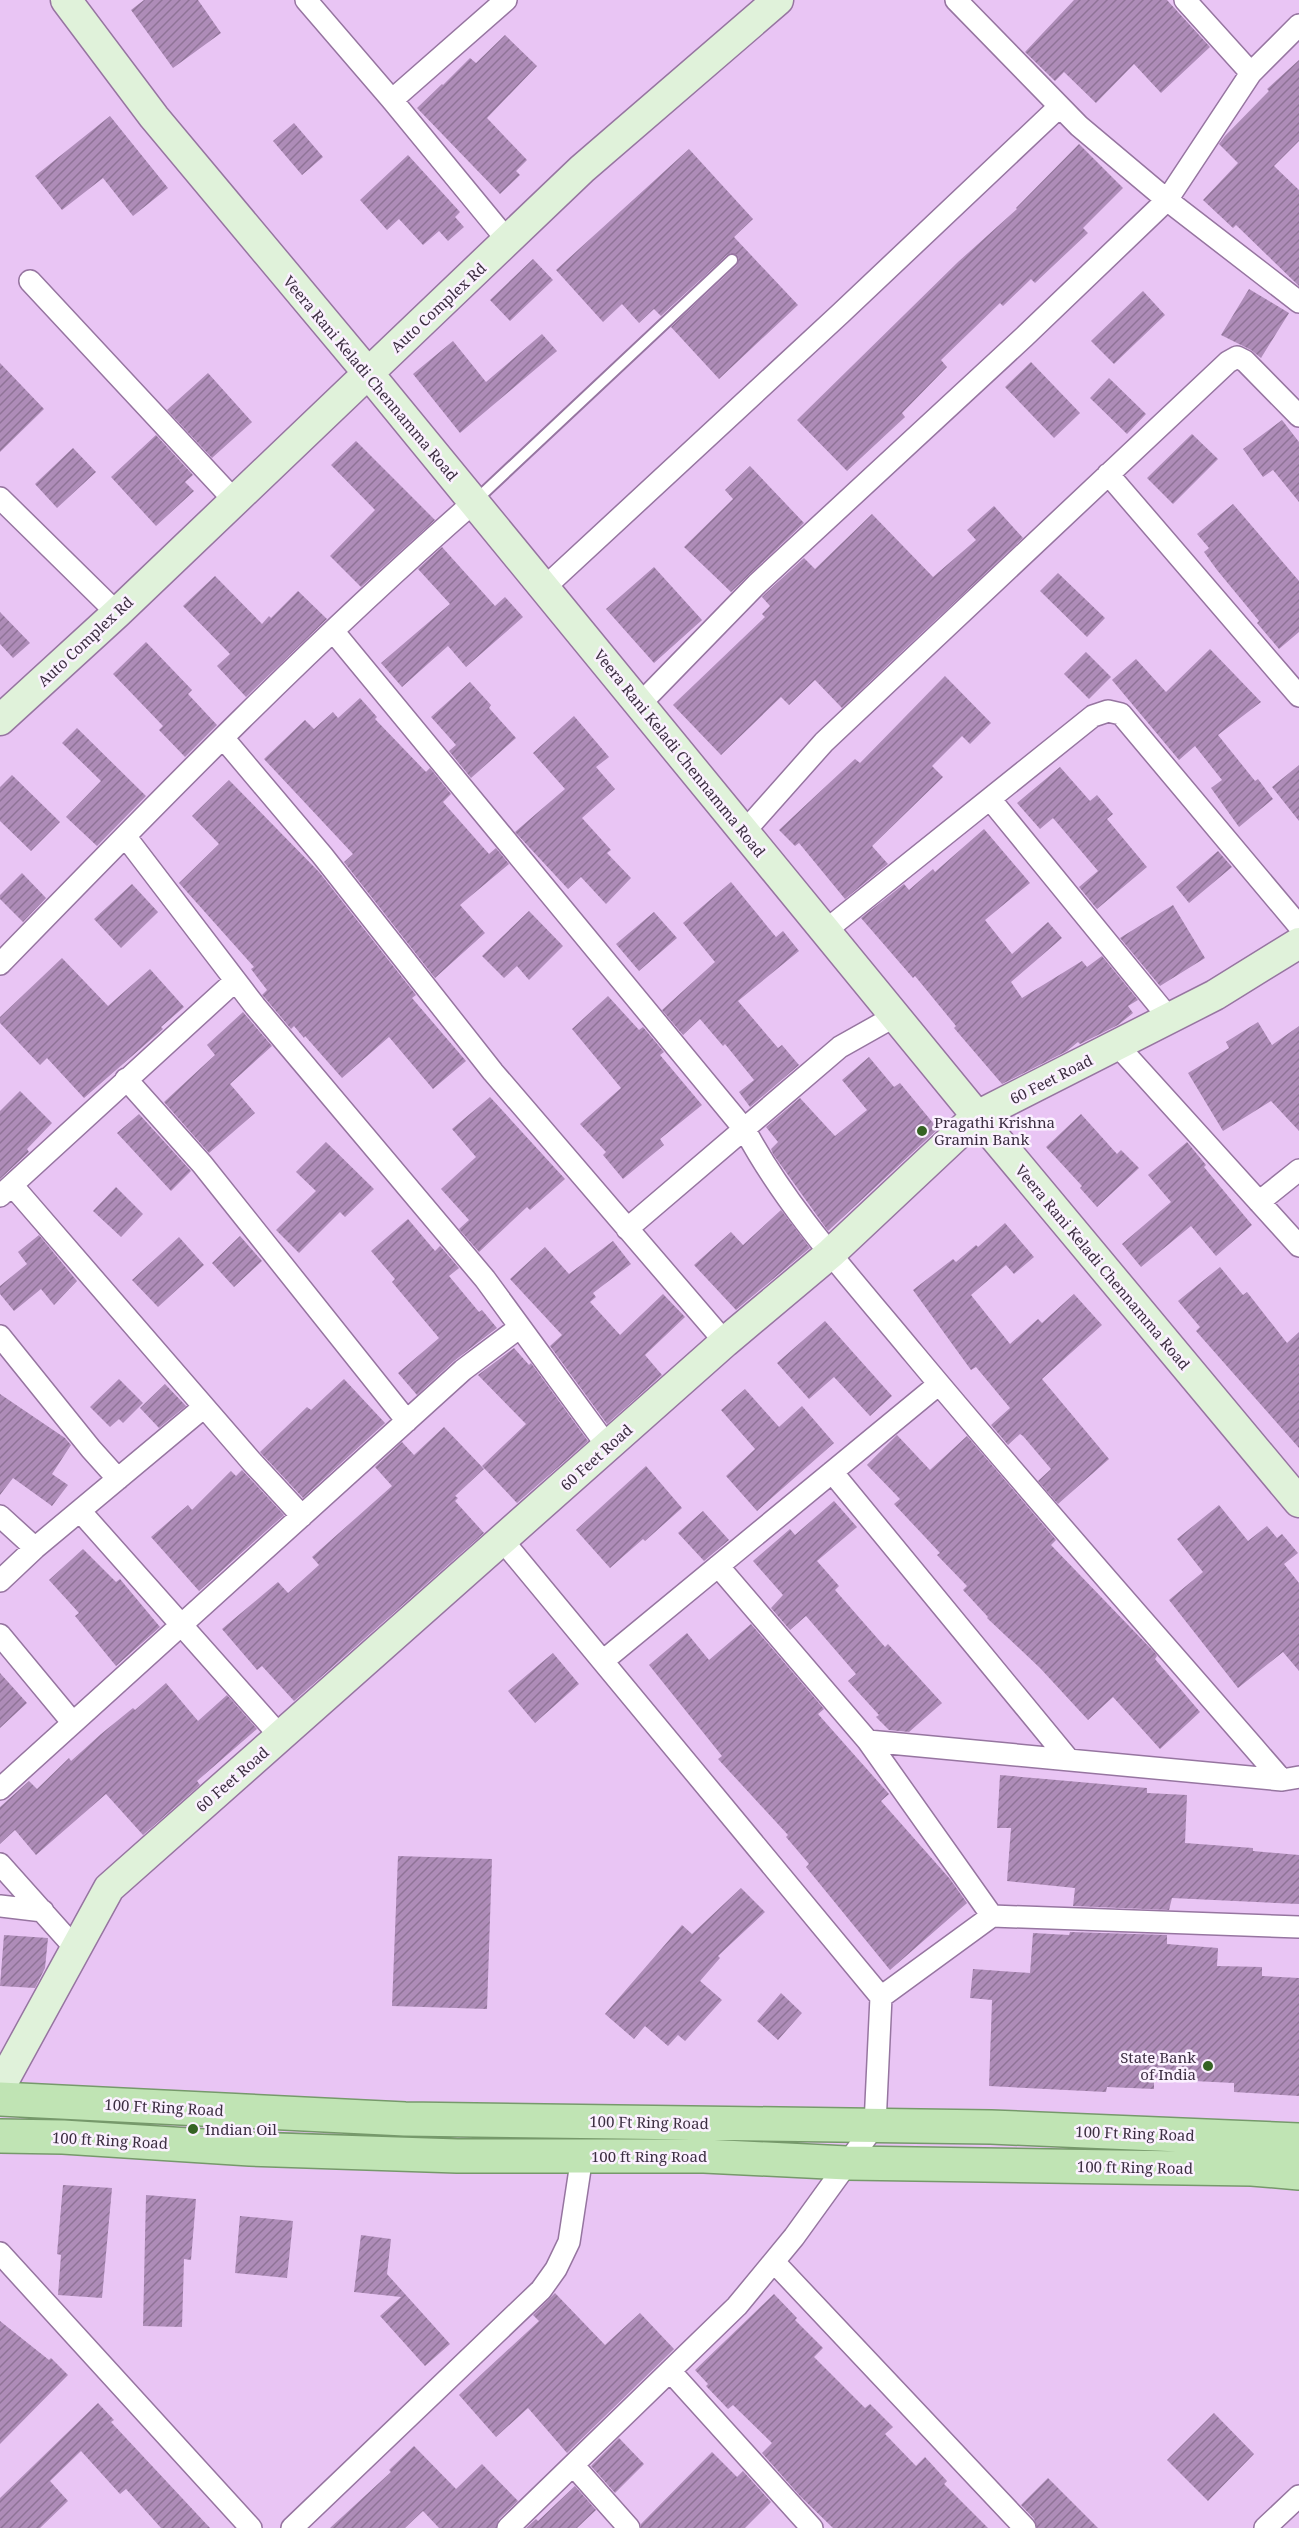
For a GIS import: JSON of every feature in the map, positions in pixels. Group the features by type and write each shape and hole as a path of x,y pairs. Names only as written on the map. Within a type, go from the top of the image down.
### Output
{"main road":[{"name":"100 Ft Ring Road","path":"0,2099 405,2119 991,2127 1299,2140"},
{"name":"100 ft Ring Road","path":"0,2136 63,2137 250,2149 457,2156 704,2156 847,2163 1252,2169 1299,2173"}],"street":[{"name":"Veera Rani Keladi Chennamma Road","path":"66,0 154,117 368,373 977,1116 1299,1502"},
{"path":"306,0 508,241"},
{"path":"392,100 506,0"},
{"name":"Auto Complex Rd","path":"0,720 117,613 582,169 778,0"},
{"path":"956,0 1059,107 1167,200 1298,300"},
{"path":"1185,0 1251,73"},
{"path":"640,704 758,584 1024,337 1167,200 1251,73 1299,25"},
{"path":"544,588 1059,107"},
{"path":"30,281 234,500"},
{"path":"744,832 824,742 1228,362 1237,357 1245,361 1299,417"},
{"path":"1108,474 1299,696"},
{"path":"0,498 117,613"},
{"path":"0,964 125,836 333,631 404,562 474,502"},
{"path":"333,631 745,1130 764,1164 831,1253 939,1384 1290,1779"},
{"path":"825,931 1093,716 1108,711 1121,714 1299,926"},
{"path":"224,739 322,855 493,1072 725,1342"},
{"path":"990,799 1169,1018"},
{"path":"125,836 236,981 485,1279 608,1447"},
{"name":"60 Feet Road","path":"0,2087 109,1888 725,1342 831,1253 977,1116 1215,995 1299,942"},
{"path":"236,981 6,1191 302,1516"},
{"path":"627,1229 840,1047 895,1016"},
{"path":"1117,1044 1299,1246"},
{"path":"126,1079 202,1164 407,1421"},
{"path":"1259,1202 1299,1170"},
{"path":"0,1789 463,1370 520,1327"},
{"path":"0,1336 118,1479"},
{"path":"603,1661 939,1384"},
{"path":"0,1581 35,1548 204,1407"},
{"path":"832,1472 1069,1760"},
{"path":"80,1511 281,1737"},
{"path":"0,1516 35,1548"},
{"path":"503,1540 881,1997 875,2125 774,2262 737,2306 508,2528"},
{"path":"717,1566 868,1741 992,1916"},
{"path":"0,1635 74,1723"},
{"path":"868,1741 1290,1779"},
{"path":"0,1864 76,1949"},
{"path":"0,1906 43,1911"},
{"path":"881,1997 992,1916 1299,1927"},
{"path":"292,2528 541,2290 556,2269 569,2242 582,2156"},
{"path":"0,2253 251,2528"},
{"path":"774,2262 1025,2528"},
{"path":"670,2371 812,2528"},
{"path":"573,2465 629,2528"},
{"path":"1266,2528 1299,2496"}],"lane":[{"path":"474,502 732,260"}],"building":[{"path":"144,0 198,0 221,33 173,68 131,10"},
{"path":"1074,0 1167,0 1210,47 1161,93 1134,64 1096,103 1064,72 1055,81 1025,52"},
{"path":"505,35 537,66 487,118 527,160 516,171 520,175 500,194 417,108 470,58 476,63"},
{"path":"1299,60 1299,141 1274,166 1299,190 1299,286 1236,225 1233,228 1203,200 1238,163 1219,144 1269,91 1267,89"},
{"path":"110,116 168,188 133,216 103,178 62,210 35,176"},
{"path":"294,123 323,157 302,175 273,141"},
{"path":"1079,144 1123,188 1083,228 1088,233 1035,283 1031,279 1003,306 1000,303 941,360 947,367 902,413 905,417 847,471 797,420 958,262 1017,209"},
{"path":"689,149 753,219 734,237 798,305 719,379 671,327 737,265 739,259 737,255 731,253 727,255 661,316 654,309 639,323 622,304 603,322 556,270"},
{"path":"408,155 460,212 455,217 464,227 448,241 439,231 423,245 399,219 387,230 360,200"},
{"path":"533,259 553,280 510,321 490,300"},
{"path":"1249,289 1289,313 1261,358 1251,350 1221,335"},
{"path":"1143,291 1165,315 1114,364 1091,341"},
{"path":"542,334 557,351 460,433 413,374 453,341 486,382"},
{"path":"1031,362 1080,413 1054,438 1005,387"},
{"path":"0,363 44,409 0,452"},
{"path":"208,373 252,422 212,458 167,410"},
{"path":"1109,378 1146,414 1127,434 1090,398"},
{"path":"1282,420 1299,442 1299,502 1273,470 1263,477 1243,449"},
{"path":"1192,434 1218,459 1173,504 1147,478"},
{"path":"156,435 193,475 185,482 194,491 156,526 111,477"},
{"path":"356,441 435,520 361,587 330,556 375,510 331,465"},
{"path":"73,448 96,472 57,508 35,484"},
{"path":"750,466 804,523 731,592 684,547 733,499 725,490"},
{"path":"1233,504 1299,581 1299,632 1279,649 1204,552 1209,548 1197,534"},
{"path":"994,506 1023,538 842,708 815,680 789,705 781,697 721,755 673,705 765,617 762,614 770,606 762,597 766,593 804,558 815,569 872,514 933,577 976,540 967,530"},
{"path":"442,547 495,606 505,597 523,617 466,667 448,646 402,687 381,663 450,604 418,569"},
{"path":"654,567 702,620 654,663 606,609"},
{"path":"1058,573 1105,618 1087,637 1040,591"},
{"path":"215,576 262,624 298,591 327,619 246,697 217,666 230,654 183,606"},
{"path":"0,612 30,643 13,658 0,644"},
{"path":"146,642 192,690 188,694 217,725 185,757 159,730 163,726 113,674"},
{"path":"1210,649 1261,702 1218,735 1255,781 1258,779 1273,799 1239,827 1211,788 1222,780 1195,746 1179,760 1112,680 1136,659 1166,692"},
{"path":"1086,652 1111,677 1089,699 1064,674"},
{"path":"945,676 991,723 970,744 962,736 932,766 943,777 872,846 888,864 845,899 799,843 795,846 779,830 855,759 860,763"},
{"path":"470,682 491,705 489,708 516,738 471,778 449,751 456,745 431,717"},
{"path":"360,698 377,717 375,719 426,772 430,768 451,794 443,802 489,854 496,848 509,864 460,905 485,933 435,978 344,862 353,854 264,759 305,720 314,729 333,712 338,718"},
{"path":"574,716 609,757 596,767 615,789 582,818 611,850 607,853 631,878 606,904 581,877 568,889 515,832 565,789 533,753"},
{"path":"77,728 146,796 97,846 66,817 101,781 62,743"},
{"path":"1299,765 1299,821 1272,787"},
{"path":"1060,767 1090,801 1097,795 1113,814 1107,819 1147,867 1097,909 1079,887 1098,871 1053,818 1040,829 1017,803"},
{"path":"12,775 60,822 31,851 0,821 0,787"},
{"path":"229,780 319,872 416,995 412,998 466,1061 433,1089 389,1037 342,1078 305,1036 304,1038 294,1026 291,1029 262,995 267,990 251,969 254,967 179,883 219,844 192,816"},
{"path":"984,829 1030,883 985,920 1012,954 1048,922 1062,938 1011,982 1022,998 1082,961 1087,967 1102,956 1138,1000 1128,1006 1133,1013 1118,1025 1080,1044 1078,1042 1067,1051 1002,1084 954,1028 956,1026 915,976 913,978 861,918 904,884 909,890 933,869 935,872"},
{"path":"1218,851 1232,867 1189,903 1176,887"},
{"path":"22,873 46,898 23,922 0,899 0,895"},
{"path":"731,882 776,937 783,931 799,951 738,1001 778,1048 782,1045 799,1065 750,1107 739,1092 754,1080 725,1044 723,1046 700,1019 683,1035 662,1010 715,962 683,923"},
{"path":"132,884 158,912 121,948 94,919"},
{"path":"1173,905 1205,958 1160,986 1120,938"},
{"path":"529,911 563,946 529,980 517,966 504,978 482,956"},
{"path":"654,912 677,938 639,971 616,944"},
{"path":"62,958 108,1006 150,969 184,1007 161,1027 163,1029 84,1098 47,1058 40,1065 0,1023 0,1017"},
{"path":"608,996 639,1030 643,1027 664,1052 660,1055 702,1105 660,1139 664,1145 623,1179 603,1155 606,1152 580,1124 621,1088 572,1029"},
{"path":"243,1012 272,1046 230,1084 255,1113 209,1153 164,1102 215,1055 207,1045"},
{"path":"1258,1022 1272,1045 1299,1026 1299,1131 1271,1101 1223,1131 1188,1073 1229,1048 1226,1042"},
{"path":"869,1057 894,1087 900,1083 938,1129 828,1231 773,1154 771,1149 778,1142 766,1127 800,1098 835,1136 867,1110 842,1080"},
{"path":"20,1091 52,1123 27,1149 29,1152 0,1179 0,1111"},
{"path":"490,1097 565,1179 530,1210 527,1207 479,1252 459,1229 469,1220 441,1189 476,1157 452,1129"},
{"path":"139,1114 191,1171 171,1191 117,1133"},
{"path":"1081,1114 1117,1154 1121,1150 1139,1168 1097,1207 1080,1188 1082,1186 1046,1147"},
{"path":"326,1142 374,1189 345,1217 340,1212 299,1253 276,1230 316,1191 296,1172"},
{"path":"1187,1142 1206,1165 1204,1167 1252,1225 1216,1256 1191,1226 1141,1267 1122,1244 1171,1202 1148,1175"},
{"path":"116,1187 143,1214 121,1237 93,1211"},
{"path":"781,1210 810,1248 736,1310 694,1265 731,1232 743,1245"},
{"path":"408,1219 435,1251 440,1246 459,1268 449,1276 479,1312 482,1310 497,1328 454,1361 417,1395 398,1373 439,1338 392,1282 395,1279 371,1251"},
{"path":"1005,1223 1034,1257 1014,1274 1006,1265 971,1295 1010,1344 1038,1319 1042,1323 1074,1294 1102,1325 1042,1379 1109,1459 1058,1504 1038,1481 1051,1469 1023,1436 1020,1434 1008,1445 991,1425 1010,1408 976,1367 971,1370 913,1290 953,1259 956,1262 976,1245 978,1247"},
{"path":"39,1235 77,1281 54,1305 41,1289 14,1311 0,1294 0,1286 27,1264 18,1252"},
{"path":"240,1236 262,1261 234,1287 212,1263"},
{"path":"179,1237 204,1265 158,1307 132,1280"},
{"path":"613,1241 631,1264 593,1293 596,1297 590,1302 620,1335 663,1294 685,1317 645,1355 662,1375 607,1424 550,1346 562,1335 510,1279 545,1247 569,1274"},
{"path":"1220,1267 1243,1295 1247,1292 1287,1343 1299,1332 1299,1448 1196,1331 1200,1327 1178,1301"},
{"path":"825,1321 892,1396 870,1416 834,1377 809,1399 777,1363"},
{"path":"514,1348 529,1365 531,1363 588,1441 517,1503 482,1466 526,1424 478,1375"},
{"path":"119,1379 143,1403 123,1423 119,1419 110,1427 90,1407"},
{"path":"344,1379 385,1423 303,1498 260,1452 307,1407 311,1410"},
{"path":"165,1384 186,1406 159,1428 140,1408"},
{"path":"745,1389 779,1427 802,1406 834,1443 757,1511 726,1476 755,1449 721,1410"},
{"path":"0,1394 65,1438 71,1445 52,1474 68,1485 52,1506 13,1478 0,1495"},
{"path":"444,1427 484,1469 455,1496 458,1498 455,1501 484,1533 294,1701 262,1666 257,1670 222,1629 278,1582 288,1593 319,1565 312,1557 392,1486 375,1467 402,1442 414,1455"},
{"path":"897,1435 930,1470 967,1436 1056,1540 1051,1545 1156,1654 1155,1659 1200,1712 1160,1749 1113,1697 1088,1720 1040,1668 987,1618 963,1590 967,1586 894,1504 900,1499 867,1465"},
{"path":"646,1466 682,1508 610,1568 576,1530"},
{"path":"242,1470 284,1515 199,1591 151,1537 188,1505 192,1510 231,1471 236,1476"},
{"path":"834,1501 857,1527 817,1561 839,1586 835,1590 885,1647 888,1644 942,1703 909,1732 889,1730 876,1717 879,1715 848,1681 856,1674 806,1616 790,1630 771,1608 783,1595 753,1561 790,1529 795,1535"},
{"path":"1219,1505 1248,1541 1267,1526 1277,1538 1282,1534 1298,1553 1284,1564 1299,1583 1299,1671 1283,1652 1238,1688 1169,1600 1203,1572 1177,1539"},
{"path":"703,1511 729,1540 704,1561 678,1533"},
{"path":"83,1549 116,1582 120,1579 160,1627 116,1666 75,1616 79,1613 49,1580"},
{"path":"751,1624 824,1709 818,1714 889,1794 881,1801 950,1879 967,1903 890,1970 806,1867 809,1864 786,1837 788,1835 718,1759 722,1756 649,1665 687,1633 709,1660"},
{"path":"553,1653 579,1684 535,1723 508,1691"},
{"path":"0,1673 27,1703 0,1728"},
{"path":"166,1683 198,1721 227,1695 257,1729 197,1781 200,1785 143,1835 106,1794 36,1855 15,1830 0,1844 0,1807 29,1781 37,1789 69,1758 71,1761 101,1734 133,1708 135,1710"},
{"path":"1000,1775 1147,1788 1147,1793 1187,1795 1185,1843 1253,1848 1253,1851 1299,1855 1299,1904 1172,1898 1169,1910 1073,1906 1075,1888 1007,1881 1011,1828 997,1828"},
{"path":"398,1856 492,1859 487,2009 392,2006"},
{"path":"741,1888 765,1912 718,1956 720,1958 700,1981 722,2000 685,2041 678,2035 668,2046 645,2026 634,2039 605,2014 682,1925 692,1934"},
{"path":"1070,1932 1167,1935 1167,1944 1218,1948 1217,1966 1262,1967 1262,1976 1299,1978 1299,2096 1234,2092 1234,2083 1154,2079 1154,2089 1107,2087 1106,2092 989,2086 992,2000 970,1998 973,1969 1030,1973 1033,1933 1069,1935"},
{"path":"4,1935 48,1938 45,1968 35,1988 0,1986"},
{"path":"781,1993 802,2013 778,2040 757,2021"},
{"path":"63,2185 112,2188 102,2298 58,2295 61,2255 57,2254"},
{"path":"146,2195 196,2199 191,2260 184,2259 182,2327 143,2326"},
{"path":"240,2216 293,2221 287,2278 235,2273"},
{"path":"361,2235 391,2239 387,2274 450,2344 425,2366 380,2316 401,2297 354,2292"},
{"path":"555,2293 605,2345 640,2313 674,2349 567,2453 528,2408 496,2437 459,2395 539,2321 533,2315"},
{"path":"774,2294 797,2318 795,2320 823,2348 814,2357 865,2408 870,2404 893,2427 885,2434 916,2466 925,2457 947,2481 944,2484 988,2528 833,2528 800,2496 762,2453 772,2443 733,2405 728,2409 706,2386 708,2384 695,2370"},
{"path":"0,2321 49,2360 51,2358 68,2375 0,2444"},
{"path":"98,2403 114,2420 111,2422 210,2528 161,2528 126,2489 120,2494 81,2451 50,2481 68,2501 40,2528 0,2528 0,2498"},
{"path":"1214,2413 1254,2454 1208,2501 1167,2460"},
{"path":"619,2438 644,2464 615,2493 591,2466"},
{"path":"414,2446 456,2489 482,2464 518,2501 499,2519 496,2528 439,2528 423,2511 405,2528 330,2528 391,2472 389,2470"},
{"path":"712,2452 737,2477 743,2471 771,2502 745,2528 641,2528 641,2524"},
{"path":"1048,2478 1098,2528 1037,2528 1034,2519 1021,2505"},
{"path":"575,2486 596,2510 577,2528 526,2528 536,2519 538,2521"}],"place":[{"name":"Pragathi Krishna Gramin Bank","path":"922,1131"},
{"name":"State Bank of India","path":"1208,2066"},
{"name":"Indian Oil","path":"193,2129"}]}
